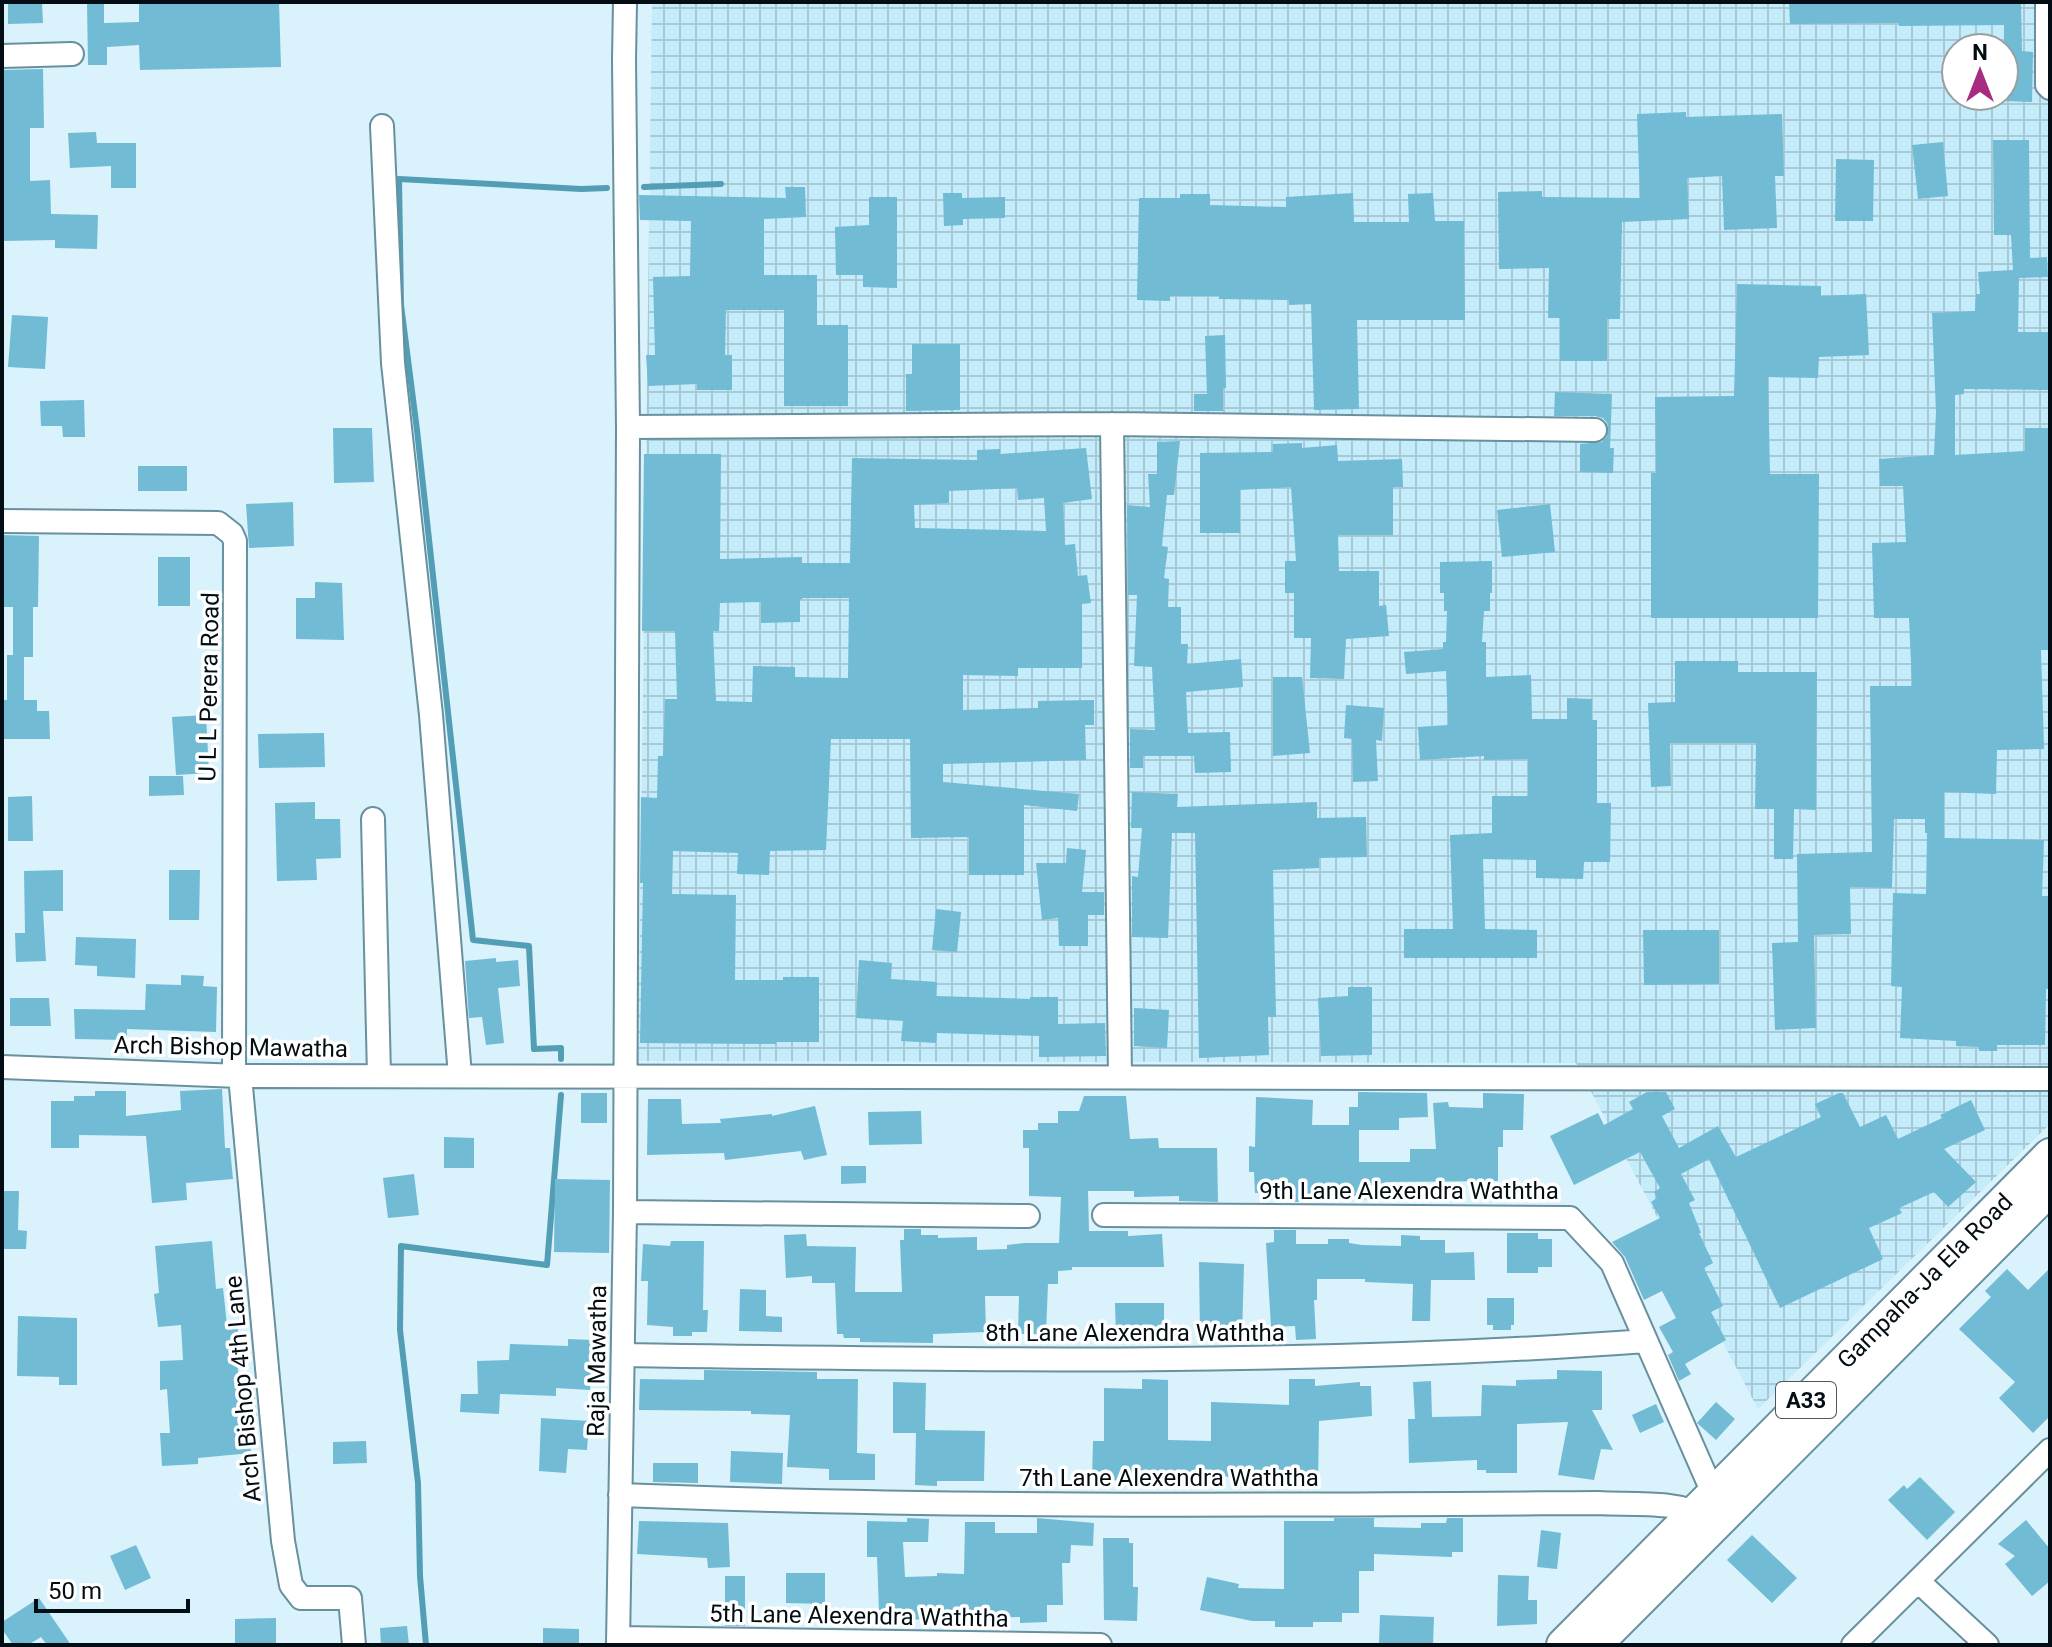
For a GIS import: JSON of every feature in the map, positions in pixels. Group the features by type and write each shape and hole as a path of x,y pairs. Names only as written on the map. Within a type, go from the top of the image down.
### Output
{"highway":[{"name":"Gampaha-Ja Ela Road","path":"1595,1645 1712,1510 2050,1155"},
{"name":"Gampaha-Ja Ela Road","path":"1563,1645 1712,1510 2050,1189"}],"street":[{"name":"Raja Mawatha","path":"618,1642 625,1212 628,427 625,2"},
{"path":"2047,2 2047,85 2050,88"},
{"path":"2,56 72,54"},
{"path":"382,126 393,363 431,715 460,1076"},
{"path":"628,427 1112,424 1595,430"},
{"path":"1112,424 1120,1077"},
{"name":"U L L Perera Road","path":"2,521 218,523 232,534 235,541 237,1076"},
{"path":"373,819 379,1076"},
{"name":"Arch Bishop Mawatha","path":"2,1067 237,1076 2050,1079"},
{"name":"Arch Bishop 4th Lane","path":"237,1076 283,1541 291,1585 301,1598 350,1598 354,1645"},
{"path":"625,1212 1028,1216"},
{"name":"9th Lane Alexendra Waththa","path":"1104,1215 1570,1218 1612,1263 1712,1510"},
{"name":"8th Lane Alexendra Waththa","path":"624,1355 1009,1360 1275,1358 1544,1349 1646,1341"},
{"path":"1853,1645 2050,1450"},
{"name":"7th Lane Alexendra Waththa","path":"620,1495 741,1500 1075,1504 1598,1503 1712,1510"},
{"path":"1918,1581 1987,1645"},
{"name":"5th Lane Alexendra Waththa","path":"618,1642 1100,1645"}],"shaded area":[{"path":"652,2 2050,2 2050,1124 1758,1409 1576,1063 638,1061"}],"building":[{"path":"8,2 42,2 43,23 8,24"},
{"path":"87,2 104,2 104,23 139,22 139,2 279,2 281,67 140,70 139,45 107,47 107,65 88,65"},
{"path":"1789,2 2021,2 2022,51 2033,52 2032,102 2020,102 2020,32 2004,32 2004,25 1790,24"},
{"path":"43,69 44,128 30,128 30,181 50,180 51,214 98,215 97,249 55,248 55,240 2,241 2,70"},
{"path":"1686,112 1686,117 1782,114 1784,176 1775,176 1777,228 1724,230 1722,176 1687,178 1689,219 1622,222 1620,319 1607,319 1607,361 1560,361 1560,318 1548,318 1549,268 1499,269 1498,192 1542,191 1542,197 1640,198 1637,114"},
{"path":"96,132 97,143 136,143 136,188 111,188 111,166 70,168 68,133"},
{"path":"1993,140 2029,140 2030,258 2047,257 2048,277 2019,278 2018,332 2050,332 2050,390 1964,389 1964,394 1955,395 1955,455 2025,451 2025,428 2050,428 2050,650 2041,650 2044,749 1997,750 1996,794 1944,792 1944,838 2044,840 2042,896 2050,896 2050,989 2046,989 2045,1045 1997,1045 1997,1051 1979,1051 1979,1047 1956,1046 1956,1041 1900,1038 1902,987 1891,986 1893,893 1926,894 1925,819 1894,819 1892,888 1850,887 1851,934 1814,935 1816,1028 1775,1030 1772,943 1798,942 1797,854 1872,852 1870,686 1912,686 1909,618 1874,618 1872,543 1906,542 1903,486 1880,486 1879,459 1934,455 1936,412 1932,313 1975,311 1976,294 1980,294 1978,272 2013,270 2011,235 1994,235"},
{"path":"1943,142 1948,196 1918,199 1912,145"},
{"path":"1836,159 1874,160 1873,221 1835,221"},
{"path":"785,187 805,187 806,217 764,219 764,275 817,275 817,325 848,325 848,406 784,406 784,310 726,310 725,355 732,355 732,390 697,390 697,384 648,386 646,355 655,355 653,277 690,276 691,221 640,220 639,195 786,198"},
{"path":"943,193 962,193 962,198 1005,197 1005,218 963,219 963,225 944,226"},
{"path":"1353,193 1354,222 1409,222 1408,194 1433,193 1435,221 1464,221 1465,320 1357,320 1359,409 1314,410 1311,304 1289,305 1289,300 1219,299 1219,296 1170,296 1170,301 1137,300 1139,198 1210,194 1210,205 1286,207 1286,197"},
{"path":"869,197 897,197 897,288 863,287 863,275 836,275 835,227 869,225"},
{"path":"1737,284 1821,286 1821,296 1866,294 1869,355 1819,357 1818,378 1768,377 1770,474 1819,474 1818,618 1651,618 1651,473 1656,473 1655,397 1734,396"},
{"path":"12,315 48,317 45,369 8,367"},
{"path":"1225,335 1223,411 1194,411 1194,394 1207,394 1205,336"},
{"path":"912,344 960,344 960,410 906,411 906,374 912,374"},
{"path":"1555,392 1612,394 1610,448 1614,448 1613,473 1580,472 1580,444 1602,442 1607,436 1608,424 1603,418 1595,416 1554,416"},
{"path":"84,400 85,437 63,437 62,426 41,426 40,401"},
{"path":"333,428 372,428 374,482 334,483"},
{"path":"1180,441 1174,495 1167,495 1162,546 1168,547 1164,578 1169,579 1168,607 1181,607 1181,644 1188,644 1187,664 1241,659 1243,687 1186,692 1188,733 1230,732 1231,772 1195,773 1194,756 1143,756 1143,768 1130,768 1130,729 1155,730 1152,667 1134,666 1137,595 1128,595 1127,505 1150,507 1148,474 1157,474 1157,442"},
{"path":"1302,443 1302,448 1337,445 1338,461 1402,459 1403,487 1393,487 1393,535 1338,535 1339,571 1379,571 1379,606 1386,605 1389,636 1346,639 1344,679 1310,678 1311,638 1294,638 1294,593 1285,593 1285,561 1296,561 1291,487 1240,490 1240,533 1200,533 1200,453 1273,452 1273,444"},
{"path":"1086,448 1092,499 1063,503 1065,545 1075,544 1078,576 1087,575 1091,603 1082,604 1082,668 1018,668 1018,676 963,675 963,710 1038,708 1038,701 1094,700 1094,725 1085,725 1086,760 943,764 943,782 1079,794 1077,811 1024,805 1024,875 969,875 969,837 911,838 910,739 831,739 826,850 770,851 769,875 737,874 738,853 673,851 672,894 736,895 735,980 819,977 819,1042 640,1043 641,797 657,798 658,756 663,756 665,699 677,699 675,631 642,631 644,454 721,454 720,559 802,557 802,563 850,563 852,458 977,460 977,450 1000,449 1000,454","holes":["1017,488 1018,500 1044,498 1046,531 915,528 914,505 949,503 949,491","849,598 848,678 795,677 795,667 753,666 752,702 716,701 713,631 719,631 720,603 761,602 761,623 800,622 800,600"]},
{"path":"138,466 187,466 187,491 138,491"},
{"path":"293,502 294,546 249,548 246,504"},
{"path":"1550,504 1555,552 1502,557 1497,510"},
{"path":"2,535 39,536 38,607 33,607 33,657 24,657 24,700 37,700 37,711 49,711 50,739 4,739 3,700 7,700 7,655 13,655 13,607 2,607"},
{"path":"158,557 190,557 190,606 158,606"},
{"path":"1492,561 1490,611 1484,611 1482,642 1486,642 1486,677 1531,675 1532,719 1567,719 1567,698 1592,699 1592,720 1597,720 1597,803 1611,803 1610,862 1584,862 1583,879 1536,878 1536,860 1483,859 1485,929 1537,930 1537,958 1404,958 1404,929 1453,929 1450,835 1492,833 1492,796 1528,796 1528,759 1484,760 1484,756 1420,760 1418,727 1448,725 1446,671 1406,674 1404,652 1443,649 1443,642 1446,642 1447,611 1444,611 1444,593 1440,593 1440,562"},
{"path":"315,582 342,583 344,640 296,639 296,598 315,598"},
{"path":"1675,661 1738,661 1738,672 1817,672 1816,810 1794,809 1793,859 1774,859 1774,809 1755,809 1756,743 1670,743 1671,786 1651,787 1648,703 1675,702"},
{"path":"1273,677 1302,677 1310,753 1273,756"},
{"path":"1346,705 1384,708 1382,741 1376,740 1378,781 1353,782 1352,739 1344,738"},
{"path":"206,715 209,773 176,775 172,717"},
{"path":"324,733 325,767 259,768 258,734"},
{"path":"149,776 183,776 184,795 149,796"},
{"path":"1132,792 1178,794 1177,807 1317,802 1317,818 1366,817 1367,857 1319,858 1319,868 1273,870 1276,1017 1268,1017 1269,1055 1199,1058 1195,833 1172,833 1168,938 1132,937 1132,876 1138,877 1142,828 1131,828"},
{"path":"32,796 33,841 8,841 8,797"},
{"path":"315,802 315,819 340,819 341,858 316,859 317,880 277,881 275,803"},
{"path":"1067,848 1086,850 1082,892 1104,892 1104,915 1088,915 1088,946 1059,946 1058,918 1042,920 1036,863 1066,863"},
{"path":"63,870 63,911 43,911 46,961 16,962 15,933 25,933 24,871"},
{"path":"169,870 200,870 199,920 169,920"},
{"path":"936,909 961,912 957,952 932,950"},
{"path":"1643,930 1719,930 1719,984 1644,985"},
{"path":"76,937 136,939 135,978 97,976 97,966 75,965"},
{"path":"496,958 496,962 518,960 520,986 498,988 504,1043 486,1045 482,1017 469,1018 465,961"},
{"path":"859,960 892,963 891,979 937,982 936,996 1058,997 1058,1024 1105,1023 1106,1056 1039,1057 1039,1036 937,1033 936,1043 901,1041 903,1021 856,1018"},
{"path":"181,975 204,976 203,986 217,987 216,1032 127,1029 127,1040 75,1039 74,1009 145,1010 146,984 181,985"},
{"path":"1348,987 1372,987 1372,1055 1321,1056 1318,998 1348,996"},
{"path":"10,998 49,998 51,1026 10,1026"},
{"path":"1134,1008 1169,1010 1167,1048 1134,1046"},
{"path":"222,1089 225,1148 230,1148 233,1179 186,1183 187,1200 152,1203 146,1136 79,1135 79,1148 51,1148 51,1101 74,1101 74,1096 95,1096 95,1091 126,1091 126,1116 181,1110 180,1091"},
{"path":"1358,1092 1427,1093 1428,1117 1399,1118 1399,1130 1359,1130 1359,1162 1410,1162 1410,1149 1436,1149 1433,1103 1448,1102 1449,1107 1483,1108 1483,1093 1524,1094 1523,1130 1503,1130 1503,1147 1498,1147 1498,1181 1386,1182 1386,1200 1358,1199 1358,1196 1317,1197 1317,1202 1290,1202 1290,1192 1255,1193 1254,1172 1249,1172 1249,1146 1255,1147 1256,1097 1313,1100 1312,1125 1349,1125 1349,1107 1358,1107"},
{"path":"1647,1092 1666,1092 1675,1109 1662,1116 1679,1148 1718,1126 1736,1157 1821,1117 1815,1104 1839,1093 1843,1093 1860,1127 1886,1115 1898,1139 1971,1100 1985,1130 1944,1149 1976,1182 1948,1207 1934,1192 1899,1208 1902,1213 1869,1228 1883,1259 1780,1308 1709,1159 1681,1174 1695,1200 1689,1203 1713,1263 1704,1268 1723,1306 1711,1312 1726,1340 1685,1364 1691,1374 1679,1381 1668,1355 1673,1352 1659,1327 1676,1318 1662,1291 1644,1300 1625,1257 1612,1242 1660,1218 1651,1202 1657,1198 1654,1192 1660,1188 1640,1152 1574,1185 1550,1136 1598,1113 1604,1125 1633,1109 1629,1102"},
{"path":"581,1093 607,1093 607,1123 581,1123"},
{"path":"1084,1096 1126,1096 1130,1139 1158,1138 1159,1148 1217,1148 1218,1202 1179,1201 1179,1196 1134,1197 1134,1191 1088,1191 1089,1231 1128,1231 1128,1236 1162,1234 1164,1267 1072,1267 1072,1270 1058,1271 1058,1284 1048,1284 1046,1334 1018,1334 1019,1296 985,1296 986,1332 933,1334 933,1343 860,1342 860,1338 844,1338 843,1334 837,1334 835,1283 812,1283 812,1276 786,1278 784,1235 806,1234 807,1246 856,1247 855,1292 902,1292 900,1240 904,1240 904,1229 921,1229 921,1235 938,1235 938,1238 977,1237 977,1250 1007,1249 1007,1245 1024,1243 1059,1243 1061,1197 1029,1196 1029,1148 1023,1148 1023,1130 1038,1130 1038,1123 1058,1123 1058,1111 1079,1111"},
{"path":"648,1099 681,1099 682,1124 721,1123 720,1119 772,1116 815,1106 827,1155 804,1160 801,1151 725,1160 724,1153 647,1155"},
{"path":"921,1111 922,1144 869,1145 868,1112"},
{"path":"444,1137 474,1138 474,1168 444,1168"},
{"path":"841,1166 866,1166 866,1183 841,1184"},
{"path":"414,1174 419,1215 388,1218 383,1178"},
{"path":"555,1179 610,1180 609,1253 554,1252"},
{"path":"2,1191 19,1191 18,1230 27,1231 26,1249 2,1249"},
{"path":"1274,1230 1296,1230 1296,1244 1328,1244 1328,1239 1349,1239 1349,1243 1362,1245 1401,1246 1401,1235 1420,1236 1420,1240 1445,1240 1445,1253 1474,1252 1475,1280 1431,1280 1430,1321 1412,1321 1413,1284 1365,1282 1365,1279 1317,1279 1317,1300 1314,1300 1316,1339 1296,1340 1295,1326 1271,1327 1266,1243 1274,1242"},
{"path":"1507,1233 1538,1233 1538,1239 1552,1239 1552,1267 1538,1267 1538,1273 1507,1273"},
{"path":"212,1241 216,1289 223,1288 227,1325 238,1324 238,1389 254,1387 257,1422 248,1422 251,1453 198,1458 198,1464 162,1466 160,1433 170,1433 167,1389 160,1390 160,1361 183,1360 181,1325 158,1327 154,1294 159,1293 155,1246"},
{"path":"671,1241 704,1241 703,1310 708,1310 707,1332 673,1336 673,1327 647,1325 648,1281 641,1281 643,1244 670,1246"},
{"path":"1199,1262 1244,1264 1242,1337 1200,1336"},
{"path":"2050,1268 2050,1416 2033,1433 1999,1398 2015,1382 1959,1329 1991,1297 1985,1291 2007,1269 2028,1290"},
{"path":"740,1289 766,1290 766,1316 782,1317 782,1332 739,1331"},
{"path":"1487,1298 1514,1298 1514,1325 1511,1325 1511,1330 1493,1330 1493,1325 1487,1325"},
{"path":"1115,1303 1164,1303 1164,1329 1150,1329 1150,1335 1116,1336"},
{"path":"18,1316 77,1318 77,1385 59,1385 59,1377 17,1376"},
{"path":"568,1339 592,1340 590,1390 556,1388 556,1396 500,1394 499,1414 460,1412 461,1394 478,1394 477,1361 509,1360 510,1344 568,1346"},
{"path":"704,1370 817,1372 817,1379 858,1379 857,1453 875,1454 875,1480 829,1480 829,1469 787,1467 790,1415 751,1414 751,1411 639,1410 640,1379 704,1380"},
{"path":"1557,1370 1602,1371 1602,1410 1592,1410 1613,1450 1601,1449 1594,1480 1558,1475 1568,1422 1517,1424 1517,1473 1486,1473 1486,1470 1477,1470 1477,1460 1409,1463 1408,1419 1415,1419 1413,1382 1431,1381 1432,1417 1481,1416 1482,1385 1516,1386 1516,1380 1557,1379"},
{"path":"1142,1379 1168,1380 1168,1440 1211,1441 1211,1402 1289,1405 1289,1379 1315,1379 1315,1386 1360,1382 1360,1386 1371,1386 1372,1416 1319,1421 1318,1484 1243,1483 1243,1477 1201,1476 1162,1478 1162,1481 1092,1480 1093,1441 1104,1441 1104,1388 1142,1389"},
{"path":"893,1382 926,1383 925,1430 985,1431 984,1481 937,1481 937,1486 915,1485 916,1433 893,1433"},
{"path":"1716,1402 1735,1419 1716,1440 1697,1423"},
{"path":"1656,1404 1664,1422 1640,1433 1632,1415"},
{"path":"541,1418 589,1421 587,1450 568,1449 566,1473 539,1471"},
{"path":"366,1441 367,1463 333,1464 333,1442"},
{"path":"731,1451 783,1453 782,1484 730,1482"},
{"path":"653,1463 698,1463 698,1483 653,1482"},
{"path":"1920,1477 1955,1512 1927,1540 1888,1500 1904,1485 1907,1489"},
{"path":"907,1518 929,1519 928,1542 903,1542 905,1577 964,1574 965,1522 995,1522 995,1533 1037,1533 1037,1518 1094,1523 1093,1546 1071,1545 1070,1563 1062,1563 1063,1605 1047,1605 1047,1622 1020,1623 1020,1617 929,1614 929,1619 904,1620 904,1611 879,1612 877,1557 867,1557 867,1521 907,1522"},
{"path":"1334,1518 1374,1518 1374,1527 1421,1528 1421,1523 1446,1523 1447,1518 1463,1518 1463,1552 1452,1552 1452,1557 1374,1554 1374,1571 1359,1571 1359,1613 1342,1613 1342,1622 1313,1622 1313,1627 1275,1627 1275,1621 1252,1621 1200,1610 1207,1577 1239,1584 1238,1588 1284,1589 1284,1521 1334,1521"},
{"path":"2026,1520 2050,1549 2050,1581 2032,1596 2005,1564 2015,1556 1998,1544"},
{"path":"639,1521 728,1523 730,1567 708,1568 707,1558 637,1554"},
{"path":"1541,1530 1561,1533 1557,1569 1537,1567"},
{"path":"1752,1535 1797,1578 1772,1603 1727,1560"},
{"path":"1103,1538 1129,1538 1129,1543 1133,1543 1133,1587 1138,1587 1137,1621 1104,1620"},
{"path":"136,1545 151,1578 125,1590 110,1556"},
{"path":"786,1573 825,1573 825,1604 786,1603"},
{"path":"1498,1575 1529,1576 1528,1600 1537,1600 1537,1624 1497,1626"},
{"path":"725,1576 745,1576 745,1626 725,1626"},
{"path":"39,1598 71,1645 47,1645 41,1637 28,1645 13,1645 2,1629 2,1622"},
{"path":"1380,1615 1434,1617 1433,1645 1379,1643"},
{"path":"276,1618 276,1645 235,1645 235,1619"},
{"path":"407,1626 409,1645 381,1645 380,1628"},
{"path":"543,1628 579,1629 579,1645 543,1645"}],"waterway":[{"path":"561,1059 561,1048 534,1049 529,946 473,940 401,305 399,179 607,188"},
{"path":"644,187 721,184"},
{"path":"426,1645 420,1576 418,1483 400,1330 401,1246 547,1265 561,1095"}]}
